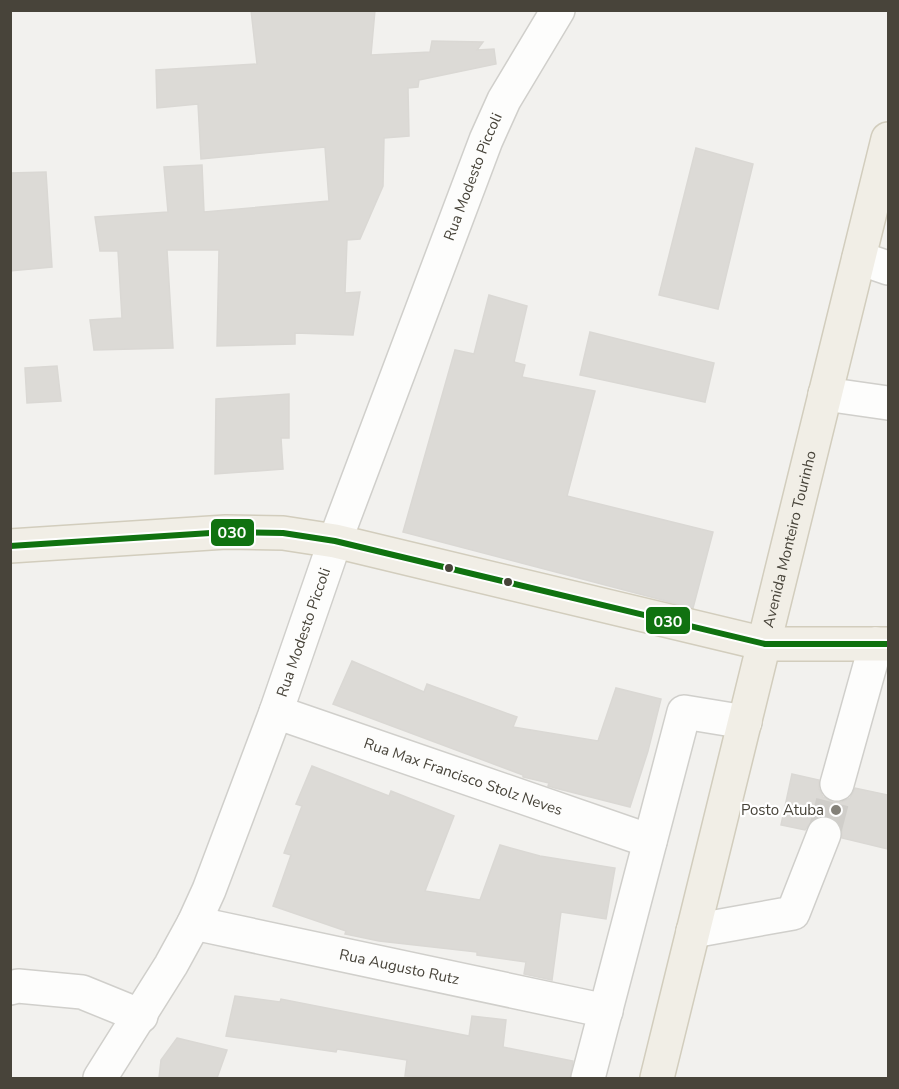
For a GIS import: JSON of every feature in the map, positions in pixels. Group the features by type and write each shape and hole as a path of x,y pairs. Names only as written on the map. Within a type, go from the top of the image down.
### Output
{"main road":[{"name":"Avenida Monteiro Tourinho","path":"657,1078 825,394 874,263 888,139"},
{"path":"10,546 226,532 283,533 335,541 765,644 882,644"}],"street":[{"name":"Rua Modesto Piccoli","path":"100,1078 141,1016 194,923 224,852 276,712 335,541 486,140 504,100 558,10"},
{"path":"825,394 888,403"},
{"path":"837,784 882,644"},
{"name":"Rua Max Francisco Stolz Neves","path":"276,712 650,841"},
{"path":"588,1078 684,712 745,722"},
{"path":"693,931 793,913 824,834"},
{"name":"Rua Augusto Rutz","path":"194,923 606,1011"},
{"path":"10,988 18,986 82,992 141,1016"}],"building":[{"path":"251,10 375,10 371,55 430,52 432,41 483,42 477,50 494,49 496,64 419,80 418,87 408,88 409,136 384,138 383,186 360,239 347,240 345,293 360,292 353,335 295,333 295,344 217,346 219,250 167,250 173,348 94,350 90,320 122,318 118,251 100,251 95,217 168,212 164,167 202,165 204,212 329,201 325,147 201,159 198,104 157,108 156,70 257,64"},
{"path":"696,148 753,164 718,309 659,295"},
{"path":"46,172 52,267 10,271 10,173"},
{"path":"489,295 527,306 514,362 525,365 522,377 595,391 567,496 713,532 693,608 403,532 455,350 474,354"},
{"path":"590,332 714,363 705,402 580,375"},
{"path":"57,366 61,401 27,403 25,368"},
{"path":"289,394 289,438 281,438 283,469 215,474 216,399"},
{"path":"352,661 424,692 427,684 517,717 513,727 598,741 616,688 661,699 648,751 630,807 548,786 549,783 523,777 523,775 333,704"},
{"path":"312,766 389,796 391,791 454,816 425,891 480,900 500,845 540,856 615,868 606,919 561,912 552,980 524,974 526,962 477,955 477,952 379,941 345,934 346,931 273,906 291,855 284,853 302,806 296,804"},
{"name":"Posto Atuba","path":"792,774 819,780 819,789 823,797 833,802 842,802 850,798 855,788 888,795 888,849 842,838 839,823 830,816 822,815 813,819 805,830 781,825"},
{"path":"235,996 280,1002 281,999 469,1036 472,1016 506,1020 503,1047 573,1061 570,1078 405,1076 407,1060 226,1036"},
{"path":"177,1038 227,1050 217,1078 159,1078 161,1060"}],"tunnel":[{"path":"824,834 837,784"}],"transit line":[{"name":"030","path":"10,546 226,532 283,533 335,541 765,644 888,644"}],"place":[{"name":"Posto Atuba","path":"836,810"}]}
